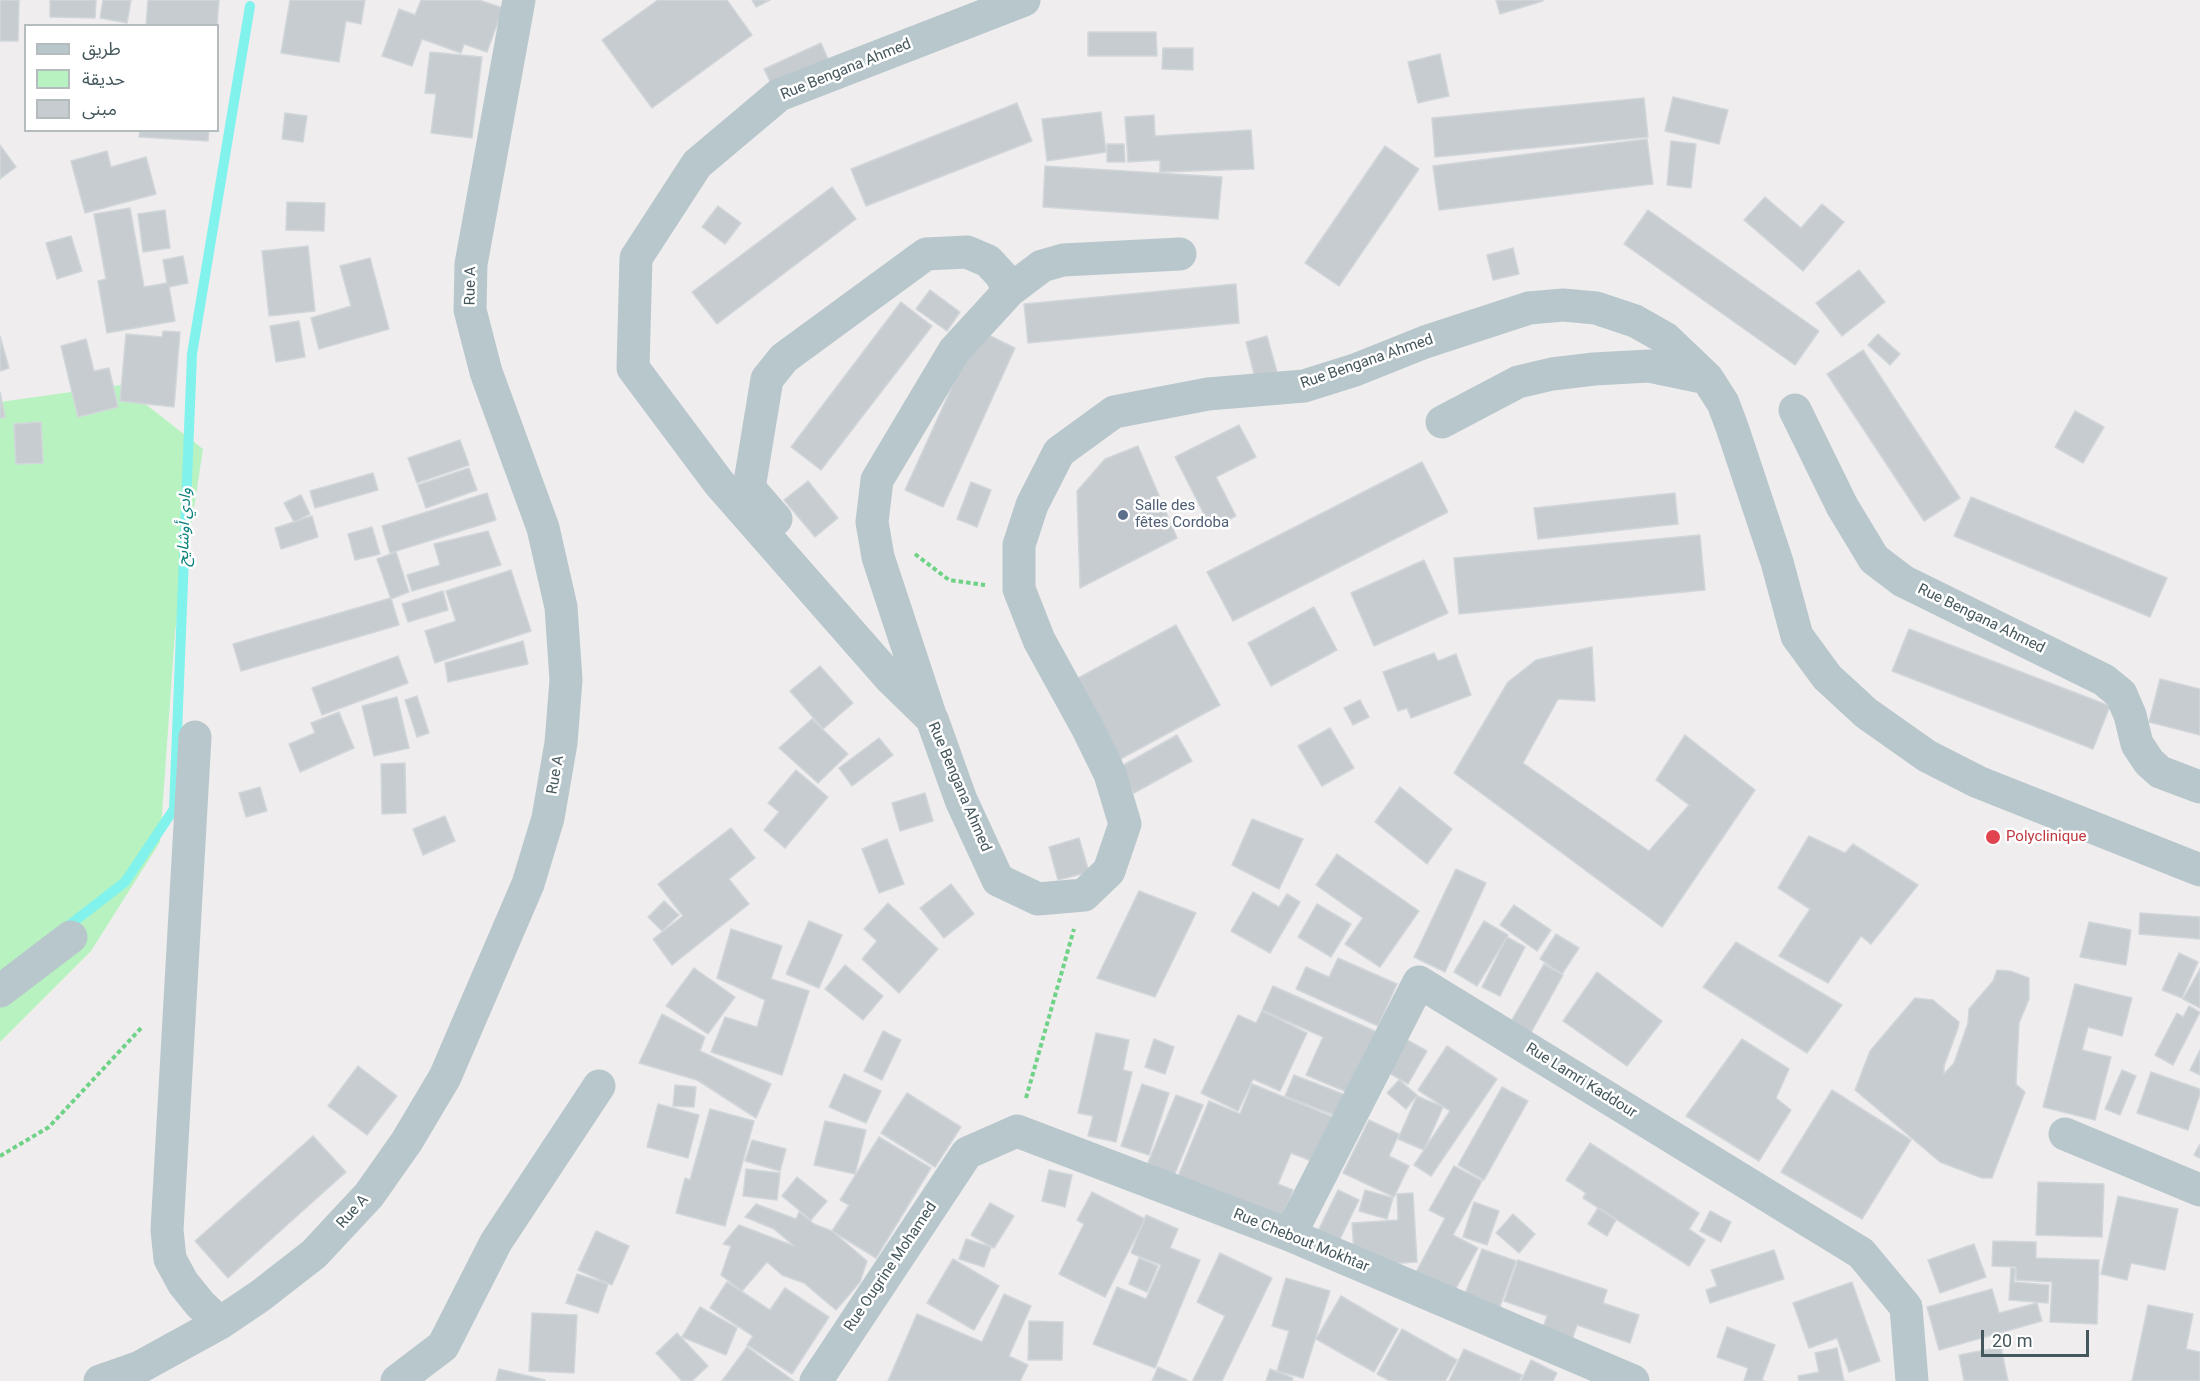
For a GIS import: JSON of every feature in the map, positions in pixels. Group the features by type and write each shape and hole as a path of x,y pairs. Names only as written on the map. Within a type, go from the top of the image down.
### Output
{"street":[{"name":"Rue A","path":"100,1381 140,1367 220,1323 260,1296 314,1254 369,1195 407,1141 445,1077 528,884 548,818 561,743 566,680 561,607 543,528 486,372 470,310 471,264 519,0"},
{"name":"Rue Bengana Ahmed","path":"1024,0 779,95 697,164 636,258 633,368 719,483 891,679 932,719 961,800 998,880 1038,899 1084,895 1109,871 1125,824 1110,774 1039,640 1019,589 1019,545 1032,505 1059,452 1114,412 1208,394 1304,386 1355,370 1425,342 1529,308 1563,305 1596,308 1635,321 1665,338 1707,378 1723,403 1732,427 1777,562 1797,636 1827,677 1866,713 1927,756 1989,787 2200,870"},
{"path":"844,598 749,488 767,379 784,358 926,254 967,252 988,261 1001,275 1009,291"},
{"path":"932,719 878,557 872,522 877,480 954,351 1009,291 1042,266 1063,260 1180,254"},
{"path":"1442,422 1518,382 1552,374 1649,366 1707,378"},
{"name":"Rue Bengana Ahmed","path":"1795,410 1842,506 1874,559 1903,581 2104,680 2121,694 2130,715 2137,744 2149,762 2160,772 2200,788"},
{"path":"195,737 167,1230 170,1259 183,1283 220,1323"},
{"path":"0,991 71,937"},
{"name":"Rue Lamri Kaddour","path":"1290,1235 1419,982 1861,1253 1906,1307 1912,1381"},
{"path":"397,1381 443,1346 496,1242 599,1086"},
{"name":"Rue Ougrine Mohamed","path":"816,1381 967,1153 1017,1131"},
{"name":"Rue Chebout Mokhtar","path":"1017,1131 1290,1235 1633,1381"},
{"path":"2065,1134 2200,1190"}],"path":[{"path":"872,522 949,580 1019,589"},
{"path":"1017,1131 1084,895"},
{"path":"0,1156 49,1127 182,984"}],"green space":[{"path":"121,385 203,449 175,632 160,842 91,951 0,1042 0,402"}],"building":[{"path":"0,0 19,0 18,41 0,41"},
{"path":"50,0 96,0 95,18 50,17"},
{"path":"103,0 131,0 127,23 100,18"},
{"path":"148,0 219,0 217,24 146,24"},
{"path":"290,0 365,0 361,24 346,21 339,62 281,53"},
{"path":"421,0 479,0 503,8 487,52 464,44 461,53 422,39 412,66 382,56 399,9 415,15"},
{"path":"658,0 727,0 752,35 652,108 602,40"},
{"path":"752,0 770,0 756,7"},
{"path":"1496,0 1542,0 1543,1 1500,14"},
{"path":"1088,32 1156,32 1157,56 1088,56"},
{"path":"821,43 834,73 778,98 764,69"},
{"path":"1163,48 1193,48 1193,70 1162,69"},
{"path":"430,52 482,57 472,138 431,133 436,94 425,93"},
{"path":"1440,54 1449,96 1418,103 1408,62"},
{"path":"1673,97 1728,110 1719,144 1665,131"},
{"path":"1644,98 1648,137 1435,157 1432,118"},
{"path":"1017,103 1032,141 866,206 851,169"},
{"path":"1101,112 1106,152 1047,161 1042,119"},
{"path":"285,113 307,116 303,142 282,139"},
{"path":"1154,115 1155,136 1251,130 1254,169 1160,172 1160,160 1128,162 1125,117"},
{"path":"140,132 209,132 208,141 139,137"},
{"path":"1647,139 1653,184 1439,210 1433,166"},
{"path":"1671,141 1696,144 1691,188 1667,185"},
{"path":"1107,144 1124,144 1125,162 1107,162"},
{"path":"0,145 16,167 0,179"},
{"path":"1385,146 1419,169 1339,286 1305,263"},
{"path":"107,151 111,167 146,157 156,194 85,213 71,161"},
{"path":"1045,166 1222,177 1218,219 1043,207"},
{"path":"832,187 856,219 717,324 692,292"},
{"path":"1765,197 1801,228 1822,204 1844,222 1803,271 1744,220"},
{"path":"287,202 325,203 324,231 286,230"},
{"path":"718,206 741,223 725,244 702,227"},
{"path":"130,208 144,287 167,283 163,260 183,256 188,283 169,287 175,321 107,333 98,281 106,279 94,214"},
{"path":"165,210 170,248 143,252 138,214"},
{"path":"1648,210 1819,331 1795,365 1624,244"},
{"path":"71,236 82,271 57,279 46,243"},
{"path":"308,246 315,311 269,316 262,251"},
{"path":"1513,248 1519,274 1493,280 1487,255"},
{"path":"370,258 389,329 319,349 311,318 351,306 340,266"},
{"path":"1859,270 1885,302 1842,336 1816,303"},
{"path":"1236,284 1239,323 1028,343 1024,304"},
{"path":"930,290 960,312 947,331 916,309"},
{"path":"901,302 932,326 821,470 791,447"},
{"path":"299,321 305,357 276,362 270,326"},
{"path":"978,330 1015,348 943,507 905,490"},
{"path":"163,331 180,332 174,407 120,401 126,334 162,337"},
{"path":"1878,334 1900,354 1890,365 1868,345"},
{"path":"0,336 9,368 0,371"},
{"path":"1267,336 1277,372 1255,378 1246,342"},
{"path":"86,339 94,371 109,368 118,407 78,417 61,346"},
{"path":"1863,350 1960,498 1924,521 1827,374"},
{"path":"0,392 5,417 0,418"},
{"path":"2075,411 2104,427 2083,463 2055,447"},
{"path":"41,422 43,463 16,464 14,424"},
{"path":"1239,425 1256,457 1216,477 1236,516 1211,528 1175,457"},
{"path":"460,440 469,465 417,483 408,458"},
{"name":"Salle des fêtes Cordoba","path":"1138,446 1177,538 1080,588 1077,491 1105,459"},
{"path":"1422,462 1448,512 1233,621 1207,572"},
{"path":"469,468 477,490 426,508 418,485"},
{"path":"373,473 378,490 315,508 310,491"},
{"path":"808,481 838,518 815,537 784,500"},
{"path":"971,482 991,490 977,527 957,519"},
{"path":"487,493 496,520 390,553 382,526"},
{"path":"1675,493 1678,524 1538,539 1534,508"},
{"path":"301,495 310,514 294,522 284,503"},
{"path":"1971,497 2167,578 2150,617 1954,536"},
{"path":"312,516 318,537 281,549 275,528"},
{"path":"372,527 380,554 355,560 348,534"},
{"path":"488,531 501,565 412,591 407,575 440,565 434,544"},
{"path":"1700,535 1705,590 1459,614 1454,558"},
{"path":"396,552 409,592 391,599 377,559"},
{"path":"1424,560 1448,613 1374,646 1351,593"},
{"path":"511,570 531,631 435,663 425,631 456,621 446,591"},
{"path":"443,591 448,610 408,622 402,604"},
{"path":"391,598 399,625 241,671 233,644"},
{"path":"1314,607 1337,650 1271,686 1248,643"},
{"path":"1176,625 1220,705 1113,763 1069,683"},
{"path":"1909,629 2110,706 2093,749 1892,671"},
{"path":"523,641 528,664 448,682 445,663"},
{"path":"1592,647 1595,701 1558,699 1523,763 1649,851 1689,805 1656,780 1685,735 1755,790 1662,927 1454,773 1508,682 1536,660"},
{"path":"1434,653 1438,661 1456,654 1471,695 1411,718 1407,708 1398,711 1383,672"},
{"path":"398,656 408,683 322,715 312,688"},
{"path":"820,666 853,703 823,729 790,691"},
{"path":"2160,679 2200,689 2200,735 2149,722"},
{"path":"417,696 429,733 417,737 405,700"},
{"path":"397,697 409,748 374,756 362,706"},
{"path":"1360,700 1369,717 1353,725 1344,708"},
{"path":"339,712 354,748 300,772 289,744 315,733 311,723"},
{"path":"812,719 848,754 818,783 779,748"},
{"path":"1330,728 1354,768 1322,786 1298,746"},
{"path":"1177,735 1192,761 1134,793 1120,767"},
{"path":"879,738 893,755 852,786 839,768"},
{"path":"405,763 406,813 382,814 381,764"},
{"path":"796,770 828,797 785,848 764,830 779,812 768,803"},
{"path":"260,787 267,811 246,817 239,793"},
{"path":"1400,787 1452,829 1427,864 1375,822"},
{"path":"925,793 933,821 900,831 892,803"},
{"path":"445,816 455,841 423,855 413,829"},
{"path":"1252,819 1303,839 1279,889 1232,865"},
{"path":"731,828 755,858 729,879 749,904 672,965 653,939 683,916 658,884"},
{"path":"1809,836 1845,853 1853,844 1918,885 1871,944 1861,936 1828,983 1779,956 1810,909 1778,888"},
{"path":"1079,838 1089,872 1058,880 1049,847"},
{"path":"887,839 904,884 879,893 862,849"},
{"path":"1337,854 1419,911 1380,967 1345,944 1363,918 1316,885"},
{"path":"1456,869 1486,883 1445,972 1414,957"},
{"path":"951,884 974,914 944,938 920,908"},
{"path":"1139,891 1196,913 1155,997 1097,978"},
{"path":"1253,892 1279,907 1287,894 1300,902 1270,953 1231,931"},
{"path":"664,901 679,915 662,931 648,917"},
{"path":"888,903 938,949 899,993 862,959 877,941 864,929"},
{"path":"1317,904 1351,924 1331,957 1298,937"},
{"path":"1514,905 1551,930 1537,951 1500,925"},
{"path":"2140,913 2200,917 2200,939 2139,934"},
{"path":"809,921 842,935 819,988 786,974"},
{"path":"1484,921 1508,935 1477,986 1454,972"},
{"path":"2089,922 2131,930 2126,965 2080,957"},
{"path":"731,929 782,946 771,979 809,991 782,1075 711,1052 725,1017 757,1027 765,1000 717,978"},
{"path":"1556,934 1579,948 1562,974 1540,959"},
{"path":"1507,937 1525,947 1500,996 1482,987"},
{"path":"1736,942 1842,1005 1807,1053 1703,987"},
{"path":"2179,953 2198,962 2182,998 2162,990"},
{"path":"1338,958 1397,984 1378,1026 1296,989 1306,967 1329,977"},
{"path":"1544,964 1563,975 1529,1036 1509,1025"},
{"path":"845,965 883,996 863,1020 825,989"},
{"path":"694,968 735,997 708,1034 666,1006"},
{"path":"2200,969 2200,1008 2183,999"},
{"path":"1997,970 2010,971 2029,978 2029,999 2019,1023 2016,1084 2025,1092 1992,1178 1982,1178 1940,1162 1855,1090 1870,1051 1915,998 1933,1000 1959,1022 1944,1066 1944,1074 1954,1063 1968,1023 1969,1009 1993,981"},
{"path":"1597,972 1662,1021 1627,1066 1563,1021"},
{"path":"2075,984 2132,998 2122,1036 2088,1027 2082,1050 2111,1057 2095,1120 2043,1107"},
{"path":"1273,986 1377,1032 1349,1093 1306,1075 1323,1037 1262,1010"},
{"path":"2189,1006 2200,1012 2173,1065 2155,1055 2177,1013 2183,1017"},
{"path":"1262,1011 1307,1033 1280,1091 1253,1079 1238,1111 1201,1093 1238,1015 1256,1023"},
{"path":"662,1014 705,1037 700,1051 771,1084 756,1118 697,1080 639,1063"},
{"path":"883,1031 901,1040 882,1080 864,1071"},
{"path":"1096,1033 1129,1040 1123,1070 1132,1072 1116,1142 1088,1136 1093,1116 1078,1113"},
{"path":"1400,1036 1427,1051 1408,1084 1382,1069"},
{"path":"1154,1039 1174,1047 1165,1074 1145,1067"},
{"path":"1742,1039 1789,1069 1776,1098 1791,1110 1759,1161 1686,1116"},
{"path":"1447,1046 1497,1079 1431,1176 1414,1165 1450,1111 1418,1090"},
{"path":"2200,1050 2200,1075 2190,1070"},
{"path":"358,1066 397,1096 367,1135 328,1106"},
{"path":"2122,1070 2136,1076 2120,1115 2105,1109"},
{"path":"2151,1072 2200,1089 2188,1130 2137,1113"},
{"path":"844,1074 881,1091 866,1123 829,1107"},
{"path":"1294,1075 1348,1096 1339,1117 1285,1096"},
{"path":"1399,1080 1417,1095 1406,1109 1387,1093"},
{"path":"1142,1084 1169,1093 1149,1155 1121,1146"},
{"path":"1252,1084 1333,1117 1314,1162 1291,1153 1278,1184 1293,1190 1280,1223 1176,1181 1209,1101 1240,1114"},
{"path":"675,1085 696,1087 694,1107 673,1106"},
{"path":"1502,1087 1528,1101 1484,1180 1458,1165"},
{"path":"1832,1090 1911,1140 1862,1219 1781,1172"},
{"path":"907,1093 961,1127 935,1167 881,1133"},
{"path":"1176,1095 1203,1105 1174,1176 1147,1165"},
{"path":"1417,1096 1443,1107 1424,1150 1398,1139"},
{"path":"658,1104 699,1115 688,1158 647,1147"},
{"path":"710,1109 754,1121 725,1226 676,1213 685,1178 690,1180"},
{"path":"1369,1120 1399,1134 1389,1156 1409,1166 1394,1197 1343,1173"},
{"path":"825,1121 866,1130 855,1174 814,1165"},
{"path":"313,1136 346,1172 228,1278 195,1241"},
{"path":"879,1137 931,1168 876,1258 832,1231 849,1205 840,1200"},
{"path":"752,1140 786,1149 780,1171 745,1161"},
{"path":"1590,1143 1699,1213 1689,1229 1705,1240 1689,1266 1583,1198 1586,1193 1566,1180"},
{"path":"2200,1144 2200,1158 2194,1155"},
{"path":"1454,1166 1482,1181 1453,1235 1478,1248 1453,1294 1415,1274 1445,1218 1429,1210"},
{"path":"746,1169 780,1173 777,1200 743,1196"},
{"path":"1049,1170 1072,1175 1065,1207 1042,1201"},
{"path":"797,1177 827,1201 811,1220 782,1196"},
{"path":"2038,1182 2104,1184 2102,1237 2036,1235"},
{"path":"1338,1190 1359,1200 1336,1247 1315,1237"},
{"path":"1365,1190 1393,1198 1387,1219 1359,1211"},
{"path":"1092,1192 1145,1219 1105,1297 1059,1274 1084,1224 1077,1220"},
{"path":"1413,1193 1417,1262 1355,1266 1352,1223 1398,1220 1397,1194"},
{"path":"2118,1196 2178,1209 2165,1270 2131,1263 2127,1280 2101,1274"},
{"path":"1474,1202 1499,1211 1487,1245 1463,1237"},
{"path":"990,1203 1014,1216 994,1248 971,1235"},
{"path":"756,1204 796,1219 799,1212 814,1224 832,1231 867,1261 860,1282 836,1310 804,1283 782,1275 767,1262 742,1291 721,1275 731,1246 723,1244 739,1225 794,1246 774,1229 745,1217"},
{"path":"1598,1208 1616,1220 1607,1236 1588,1224"},
{"path":"1710,1211 1731,1222 1721,1242 1700,1231"},
{"path":"1513,1214 1535,1234 1519,1253 1496,1233"},
{"path":"1146,1215 1178,1229 1170,1248 1200,1260 1155,1368 1093,1344 1117,1287 1146,1299 1161,1265 1131,1253"},
{"path":"596,1231 629,1246 612,1285 578,1270"},
{"path":"966,1239 991,1247 984,1267 959,1259"},
{"path":"1993,1241 2036,1242 2036,1258 2099,1260 2097,1324 2050,1322 2052,1282 2016,1280 2016,1267 1992,1266"},
{"path":"1974,1244 1986,1277 1940,1293 1928,1260"},
{"path":"1482,1249 1516,1261 1497,1315 1462,1302"},
{"path":"1774,1250 1784,1279 1710,1303 1706,1290 1717,1286 1711,1270"},
{"path":"1220,1253 1272,1278 1222,1381 1195,1381 1193,1380 1225,1316 1197,1302"},
{"path":"1139,1258 1158,1266 1147,1292 1129,1284"},
{"path":"953,1259 999,1286 974,1330 927,1303"},
{"path":"1518,1260 1607,1290 1603,1303 1639,1315 1630,1343 1577,1325 1569,1349 1539,1339 1547,1316 1504,1301"},
{"path":"2011,1268 2015,1269 2014,1282 2049,1285 2048,1303 2009,1300"},
{"path":"577,1274 608,1284 598,1313 566,1303"},
{"path":"1286,1278 1330,1291 1303,1378 1277,1371 1289,1331 1272,1326"},
{"path":"727,1282 770,1310 785,1288 829,1317 792,1374 747,1345 753,1336 710,1308"},
{"path":"1852,1282 1880,1361 1849,1372 1837,1338 1809,1348 1793,1303"},
{"path":"1992,1289 1999,1313 2037,1303 2042,1321 1939,1350 1927,1307"},
{"path":"1004,1294 1031,1306 1009,1356 1028,1365 1020,1381 888,1381 917,1314 982,1342"},
{"path":"1341,1296 1398,1329 1374,1372 1316,1339"},
{"path":"2148,1305 2193,1314 2186,1349 2200,1352 2200,1381 2132,1381"},
{"path":"700,1307 737,1328 726,1355 682,1337"},
{"path":"532,1313 577,1315 574,1373 529,1371"},
{"path":"1029,1321 1063,1322 1062,1360 1028,1360"},
{"path":"1727,1327 1775,1345 1762,1380 1764,1381 1744,1381 1748,1368 1717,1357"},
{"path":"1402,1329 1457,1360 1445,1381 1390,1381 1377,1374"},
{"path":"677,1333 708,1366 692,1381 682,1381 656,1353"},
{"path":"747,1347 794,1381 722,1381"},
{"path":"2001,1347 2008,1381 1964,1381 1959,1355"},
{"path":"1837,1348 1844,1381 1799,1381 1798,1376 1819,1372 1815,1353"},
{"path":"1464,1349 1522,1375 1519,1381 1449,1381"},
{"path":"1531,1360 1557,1373 1553,1381 1521,1381"},
{"path":"1158,1367 1187,1380 1187,1381 1152,1381"},
{"path":"499,1369 545,1380 496,1381"},
{"path":"1270,1369 1293,1378 1292,1381 1266,1381"}],"waterway":[{"name":"وادي أوشايح","path":"63,930 125,882 174,809 192,354 250,6"}],"place":[{"name":"Salle des fêtes Cordoba","path":"1123,515"},
{"name":"Polyclinique","path":"1993,837"}]}
